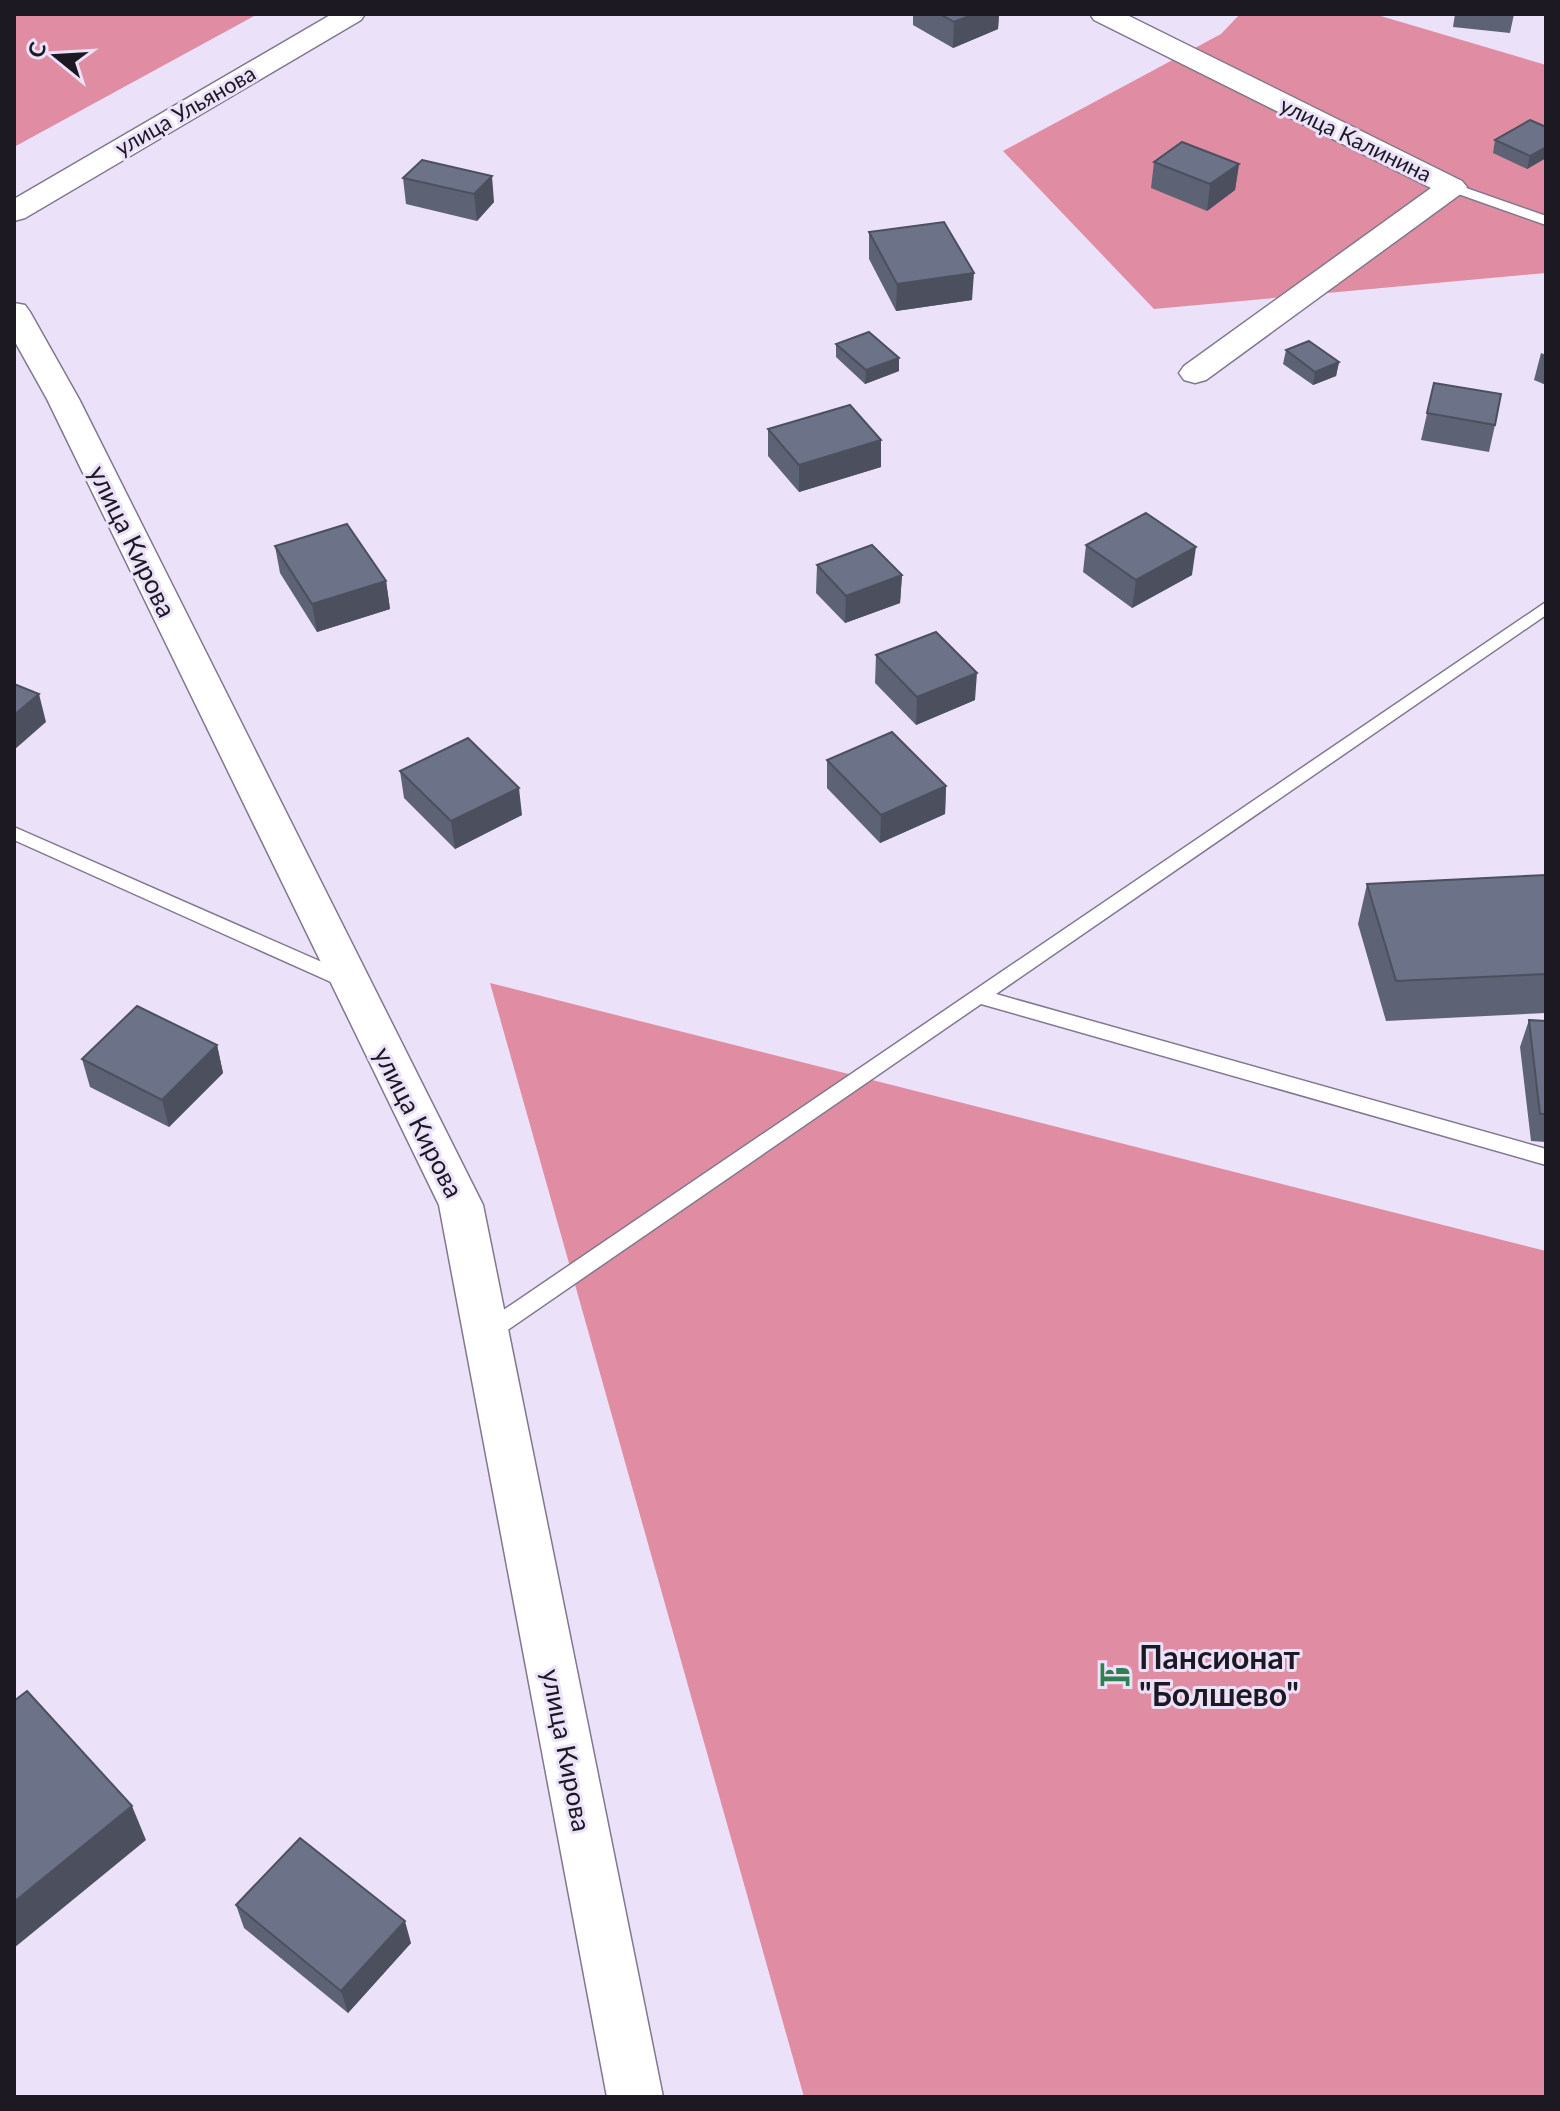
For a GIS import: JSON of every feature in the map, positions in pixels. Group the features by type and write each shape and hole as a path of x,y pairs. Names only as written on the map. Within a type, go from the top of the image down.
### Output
{"street":[{"name":"улица Ульянова","path":"17,209 351,14"},
{"name":"улица Калинина","path":"1104,14 1452,187 1195,373"},
{"name":"улица Кирова","path":"14,312 63,399 461,1205 635,2097"}],"lane":[{"path":"1452,187 1546,221"},
{"path":"485,1334 1546,607"},
{"path":"14,833 349,982"},
{"path":"979,996 1546,1157"}],"shaded area":[{"path":"14,14 258,14 14,147"},
{"path":"1240,14 1374,14 1546,65 1546,273 1154,309 1003,151 1221,34"},
{"name":"Пансионат \"Болшево\"","path":"490,983 1546,1251 1546,2097 804,2097"}],"building":[{"path":"940,14 974,14 954,22"},
{"path":"1530,120 1546,127 1546,147 1530,156 1495,140"},
{"path":"1182,142 1239,164 1210,184 1154,162"},
{"path":"422,160 492,176 474,194 403,178"},
{"path":"944,222 974,273 897,284 869,232"},
{"path":"869,332 899,358 866,370 836,344"},
{"path":"1309,341 1339,362 1315,372 1286,350"},
{"path":"1434,383 1501,394 1495,425 1427,413"},
{"path":"850,405 881,440 799,465 768,429"},
{"path":"1146,513 1196,547 1136,580 1086,545"},
{"path":"347,524 386,581 312,604 275,546"},
{"path":"872,545 902,575 846,596 817,565"},
{"path":"936,632 977,673 917,697 876,655"},
{"path":"14,684 39,694 14,715"},
{"path":"892,732 946,786 881,815 827,760"},
{"path":"468,738 519,788 451,821 400,771"},
{"path":"1546,875 1546,974 1396,981 1367,884"},
{"path":"137,1006 217,1045 162,1100 82,1059"},
{"path":"1529,1020 1546,1021 1546,1114 1540,1114"},
{"path":"27,1691 132,1806 14,1902 14,1701"},
{"path":"300,1838 405,1921 341,1991 236,1905"}],"place":[{"name":"Пансионат \"Болшево\"","path":"1115,1674"}]}
